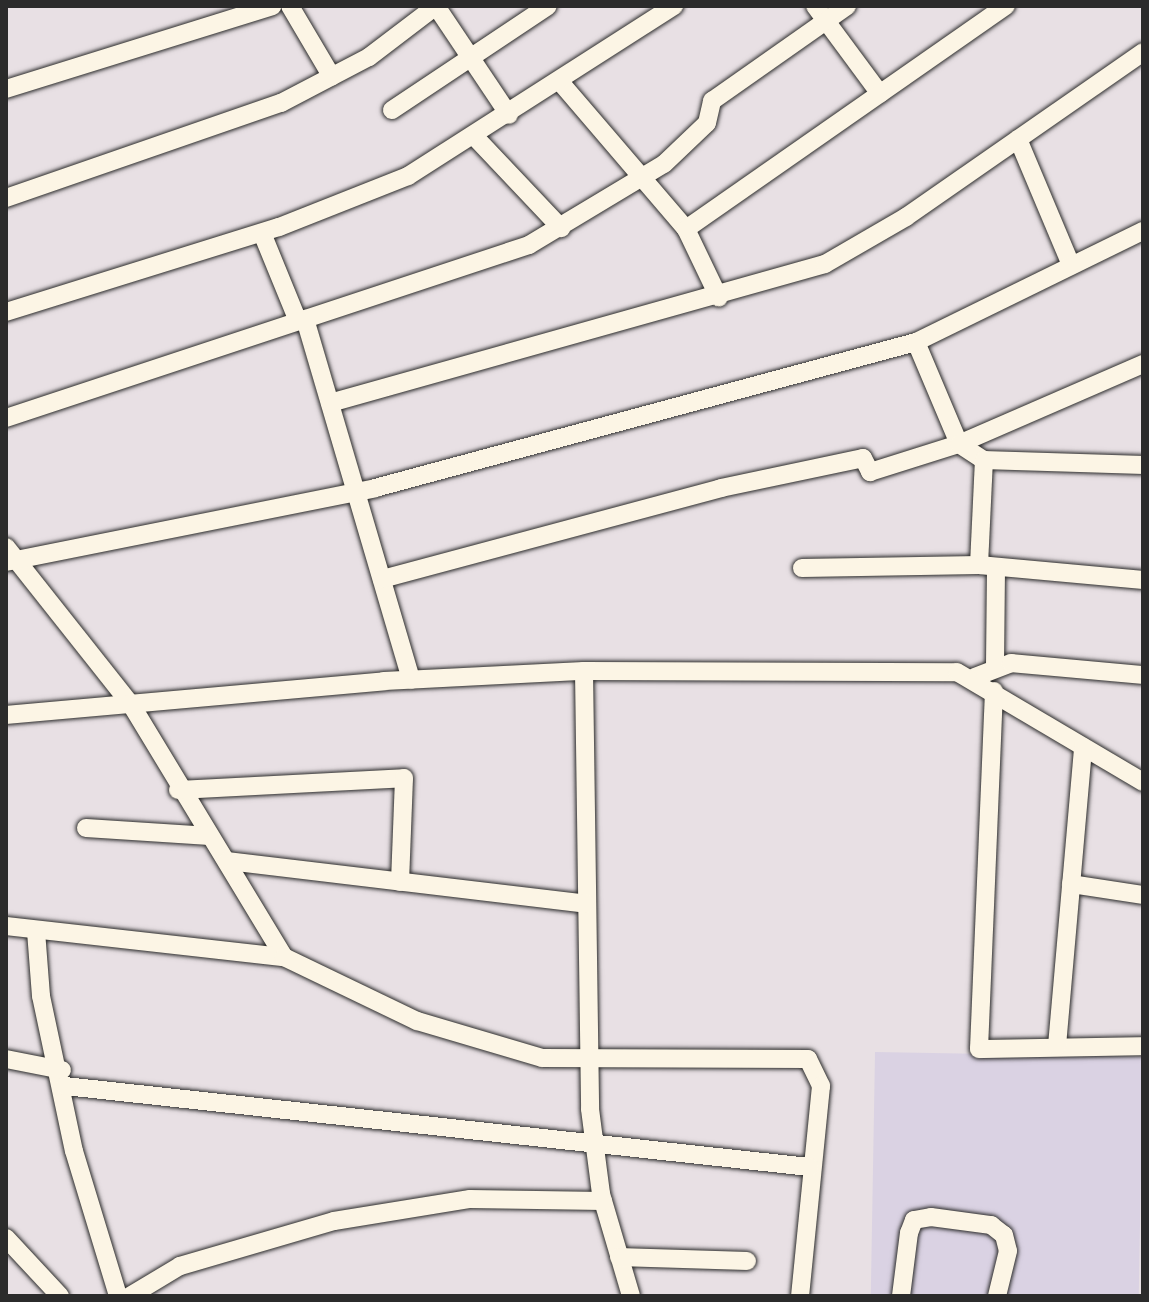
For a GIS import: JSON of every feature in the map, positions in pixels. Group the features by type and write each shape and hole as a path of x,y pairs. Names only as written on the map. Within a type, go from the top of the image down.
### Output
{"street":[{"path":"6,89 272,6"},
{"path":"290,6 332,77"},
{"path":"6,198 281,103 332,77 436,6 509,115"},
{"path":"392,110 548,6"},
{"path":"6,312 262,233 408,176 561,83 674,6"},
{"path":"6,418 529,245 642,178 707,123 712,101 820,14 847,6"},
{"path":"686,229 1006,6"},
{"path":"820,14 880,94"},
{"path":"330,403 719,298 825,264 1018,139 1143,52"},
{"path":"561,83 686,229 719,298"},
{"path":"474,136 561,228"},
{"path":"1018,139 1071,265"},
{"path":"284,957 227,861 178,790 132,706 9,557 357,492 916,342 1143,231"},
{"path":"262,233 301,320 330,403 411,680"},
{"path":"916,342 959,444 984,460 1143,465"},
{"path":"382,579 721,488 863,458 870,472 959,444 1143,364"},
{"path":"984,460 995,665"},
{"path":"802,568 988,566 1143,580"},
{"path":"6,715 411,680 584,671 975,677 995,665 1143,675"},
{"path":"584,671 586,1059 593,1147 603,1201 631,1296"},
{"path":"975,677 1143,782"},
{"path":"994,691 979,1049 1143,1046"},
{"path":"1057,1046 1083,747"},
{"path":"178,790 404,778 400,882"},
{"path":"86,828 210,836"},
{"path":"227,861 585,904"},
{"path":"1071,884 1143,895"},
{"path":"6,926 284,957 492,1048 586,1059 808,1059 821,1086 810,1167 800,1296"},
{"path":"36,931 41,996 64,1078 74,1151 118,1296"},
{"path":"6,1059 64,1078 353,1112 593,1147 810,1167"},
{"path":"130,1296 180,1266 334,1221 470,1199 603,1201"},
{"path":"901,1296 909,1233 914,1220 931,1217 991,1225 1004,1235 1008,1251 997,1296"},
{"path":"6,1238 60,1296"},
{"path":"619,1257 747,1261"}],"shaded area":[{"path":"875,1052 1143,1057 1139,1296 871,1296"}]}
